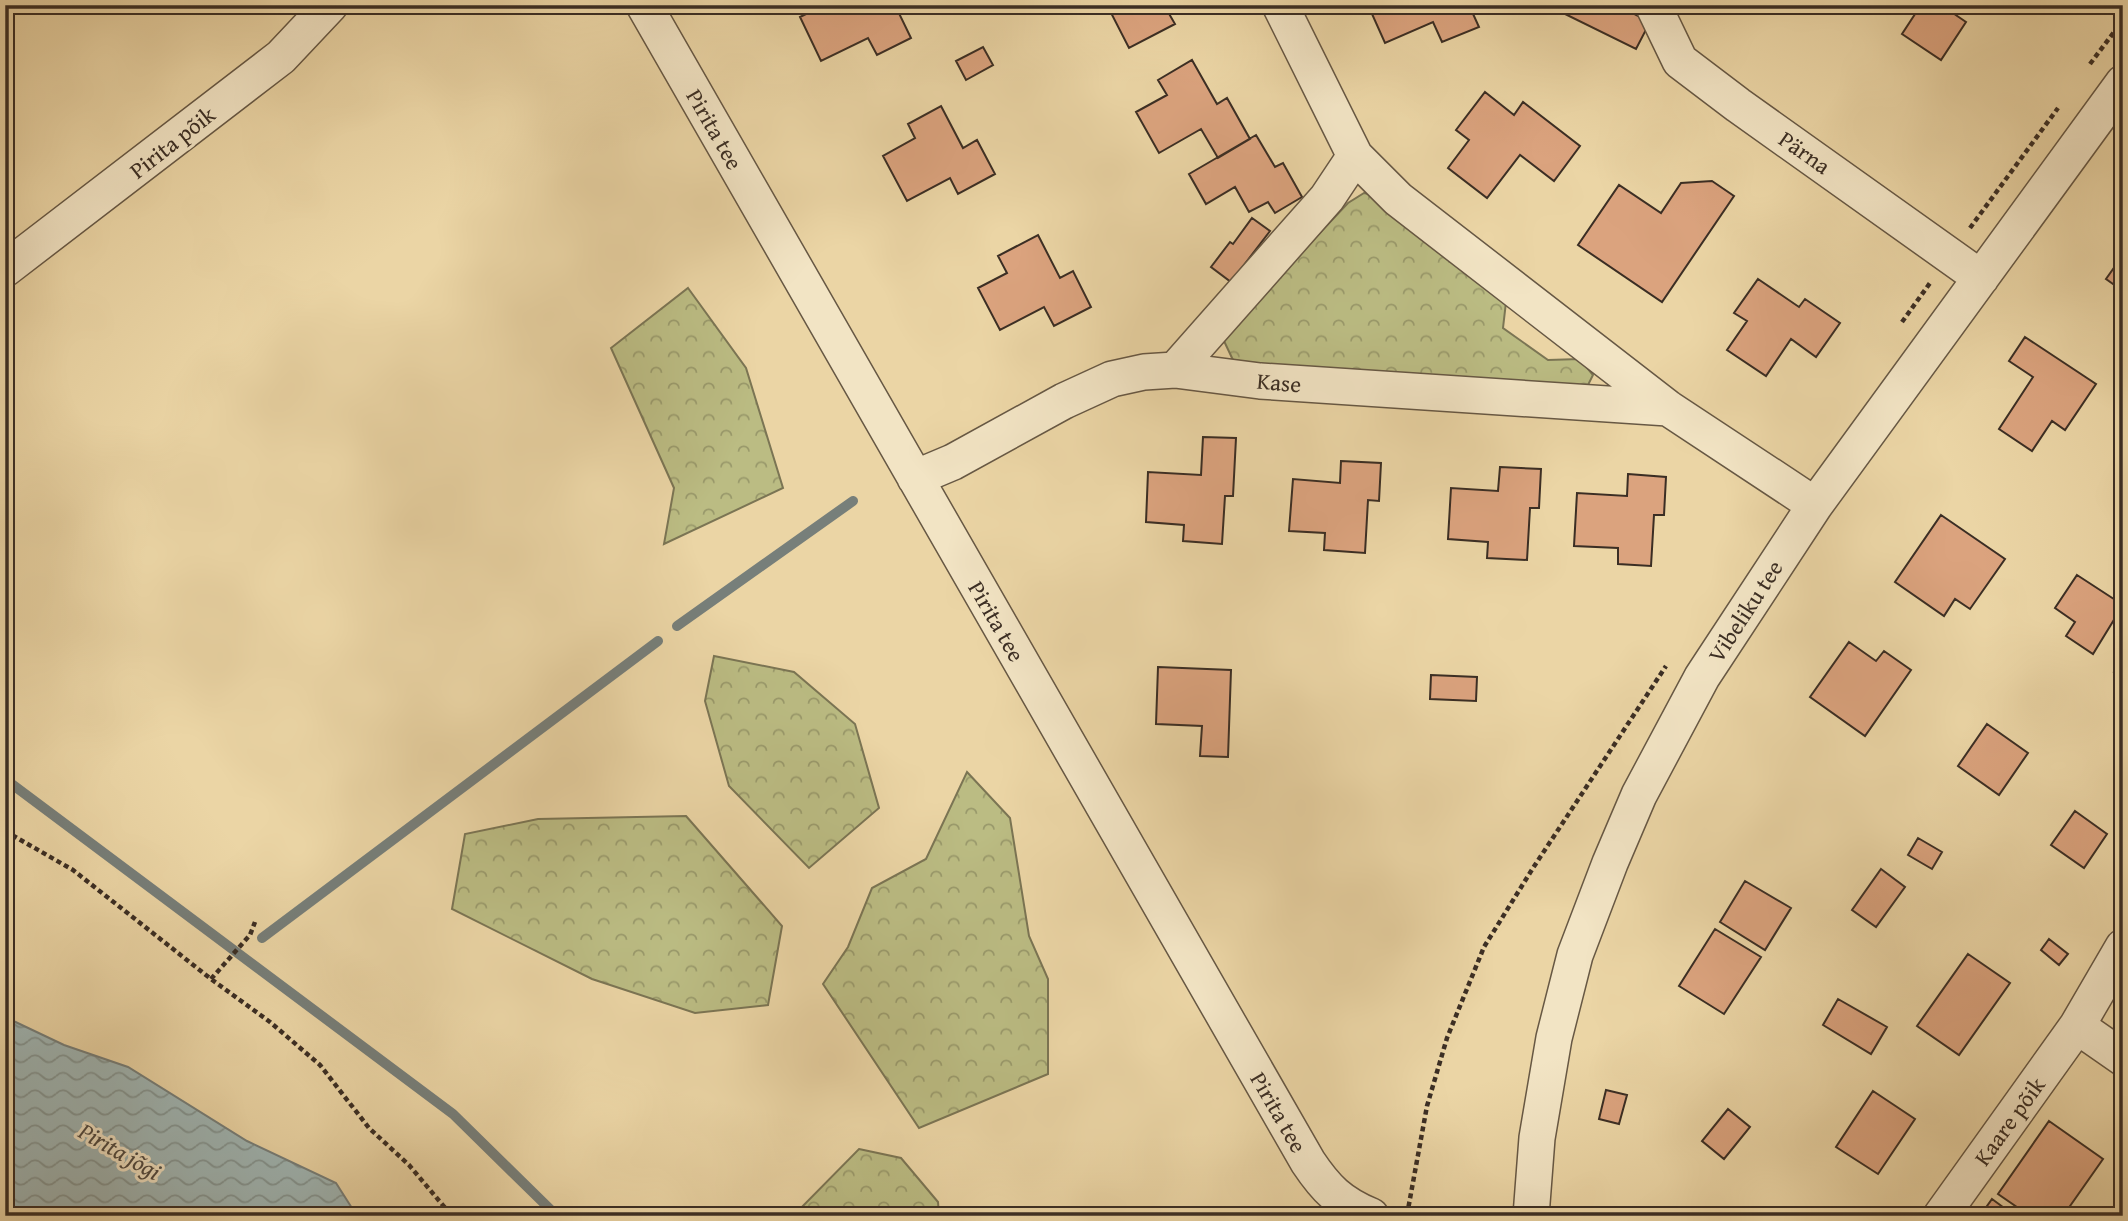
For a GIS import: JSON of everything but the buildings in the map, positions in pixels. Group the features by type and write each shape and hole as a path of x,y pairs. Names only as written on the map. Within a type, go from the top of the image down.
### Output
{"street":[{"name":"Pirita põik","path":"5,269 281,57 330,5"},
{"name":"Pirita tee","path":"644,5 1308,1162 1321,1182 1339,1200 1371,1216"},
{"name":"Kase","path":"1280,5 1355,156 1398,200 1668,408 1815,505"},
{"name":"Pärna","path":"1653,5 1680,61 1981,278"},
{"name":"Vibeliku tee","path":"1531,1216 1538,1138 1554,1038 1575,955 1639,795 1702,677 1815,505 2123,83"},
{"path":"1175,370 1327,198 1355,156"},
{"name":"Kase","path":"915,478 953,462 1064,401 1112,379 1144,372 1175,370 1260,381 1668,408"},
{"name":"Kaare põik","path":"1941,1216 2077,1026 2123,947"},
{"path":"2077,1026 2123,1058"}],"path":[{"path":"5,831 73,870 270,1022 320,1065 369,1128 409,1165 453,1216"},
{"path":"211,979 250,935 255,922"}],"green space":[{"path":"1364,193 1382,197 1506,302 1503,328 1548,360 1580,359 1593,375 1584,393 1425,385 1233,360 1224,341 1232,326 1348,203"},
{"path":"688,288 746,368 783,488 664,544 674,488 611,348"},
{"path":"714,656 794,672 855,724 879,808 809,868 729,786 705,701"},
{"path":"967,772 1010,818 1029,936 1048,979 1048,1074 919,1128 823,984 848,947 872,888 926,859"},
{"path":"686,816 782,926 768,1005 695,1013 592,979 452,909 465,834 538,819"},
{"path":"859,1149 901,1158 938,1202 939,1216 793,1216"}],"water":[{"name":"Pirita jõgi","path":"5,1017 64,1045 128,1067 247,1141 336,1183 357,1216 16,1216 5,1210"}],"waterway":[{"path":"677,626 853,501"},
{"path":"262,938 658,641"},
{"path":"5,779 453,1114 557,1216"}]}
